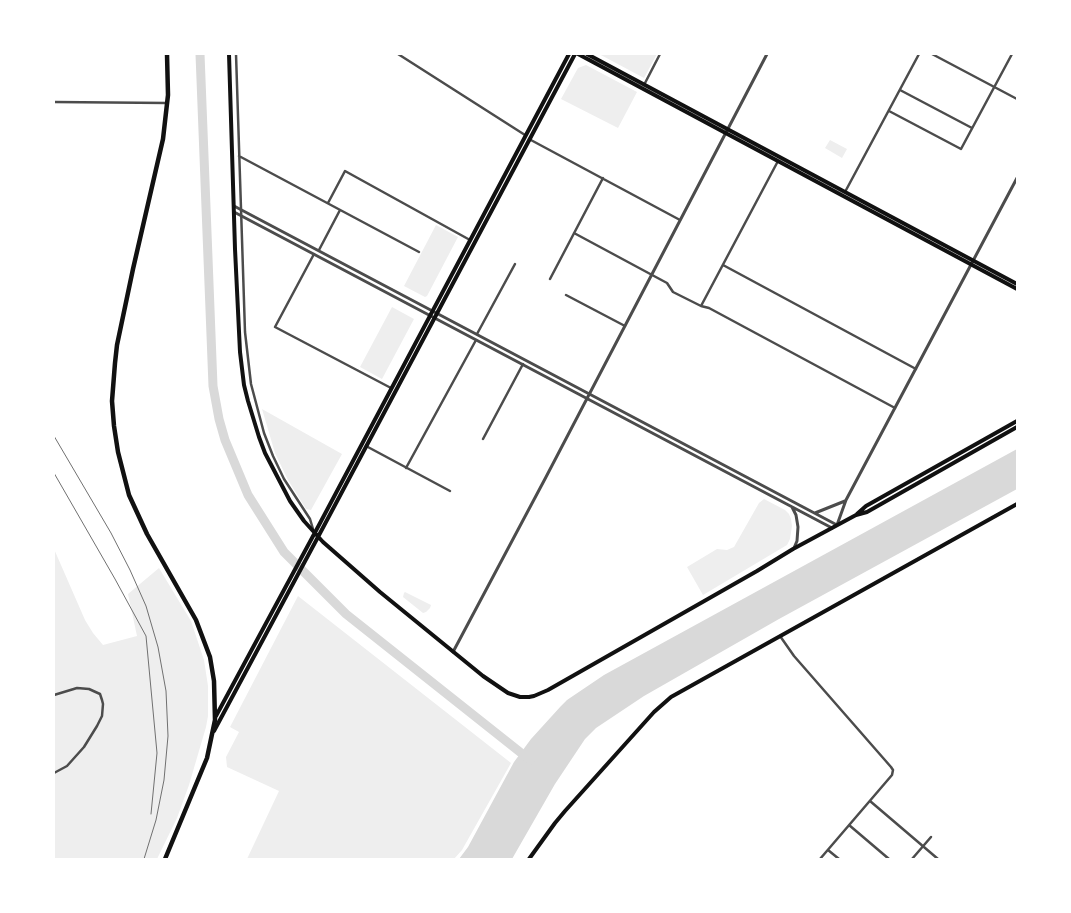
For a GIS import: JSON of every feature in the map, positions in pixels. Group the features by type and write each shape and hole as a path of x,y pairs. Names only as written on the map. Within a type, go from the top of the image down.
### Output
{"highway":[{"path":"165,859 204,765 214,731 216,716 212,670 206,642 194,615 147,534 127,487 120,462 113,414 113,380 116,352 133,269 161,150 167,103 167,54"}],"main road":[{"path":"229,54 236,291 240,352 248,401 259,437 273,470 290,501 318,537 374,587 487,680 508,693 524,698 548,690 757,572 794,548 856,515 868,512 1017,427"},
{"path":"216,716 569,54"},
{"path":"214,731 576,54 845,192 1017,288"},
{"path":"586,54 778,161 1017,284"},
{"path":"856,515 866,506 1017,420"},
{"path":"529,859 565,810 662,704 682,690 1017,504"}],"street":[{"path":"236,54 241,215 249,372 253,395 273,456 288,486 310,519 314,533"},
{"path":"398,54 403,55 526,135"},
{"path":"644,85 660,54"},
{"path":"453,652 767,54"},
{"path":"845,192 919,54"},
{"path":"932,54 1017,99"},
{"path":"889,111 961,149 1012,54"},
{"path":"900,90 972,128"},
{"path":"54,102 167,103"},
{"path":"529,139 680,220"},
{"path":"239,156 419,252"},
{"path":"700,306 778,161"},
{"path":"328,203 346,171 470,240"},
{"path":"550,279 603,178"},
{"path":"234,211 314,254 477,334 837,525 846,500 1017,178"},
{"path":"233,205 319,250 431,313"},
{"path":"319,250 340,210"},
{"path":"574,233 667,283 674,292 700,306 709,308 895,408"},
{"path":"314,254 275,328 391,388"},
{"path":"477,334 515,264"},
{"path":"722,265 916,369"},
{"path":"566,295 625,326"},
{"path":"436,315 476,340 832,528"},
{"path":"406,468 476,340"},
{"path":"482,439 523,364"},
{"path":"366,446 450,492"},
{"path":"814,513 846,500"},
{"path":"792,507 798,527 797,541 794,548"},
{"path":"780,636 794,656 891,767 893,772 820,859"},
{"path":"54,695 76,688 88,688 100,694 103,704 102,716 84,747 67,766 54,773"},
{"path":"870,801 938,859"},
{"path":"848,825 889,859"},
{"path":"912,859 931,837"},
{"path":"828,850 839,859"}],"shaded area":[{"path":"599,54 657,54 644,78"},
{"path":"586,65 637,92 618,128 561,99 578,68"},
{"path":"830,140 847,149 842,158 825,148"},
{"path":"436,225 458,237 425,297 404,286"},
{"path":"392,307 414,319 382,379 360,367"},
{"path":"262,409 342,454 311,510 306,509 288,480 275,453"},
{"path":"1017,449 1017,489 779,619 644,696 596,728 585,739 555,784 512,859 459,859 468,847 514,762 531,739 567,700 604,675"},
{"path":"764,499 789,514 792,526 787,545 703,595 687,567 717,549 727,550 734,547 759,503"},
{"path":"54,549 85,620 103,645 137,636 128,594 159,568 191,621 204,660 208,686 206,727 177,818 157,859 54,859"},
{"path":"405,592 431,605 430,608 423,613 403,597"},
{"path":"298,596 511,763 462,850 454,859 247,859 279,791 227,767 226,757 239,732 230,727"}],"waterway":[{"path":"200,54 213,386 225,440 248,495 284,552 346,614 530,760"}],"railway":[{"path":"54,436 111,533 130,570 146,606 158,647 166,691 168,736 164,780 156,820 144,859"},
{"path":"54,473 146,636 157,753 151,814"}]}
